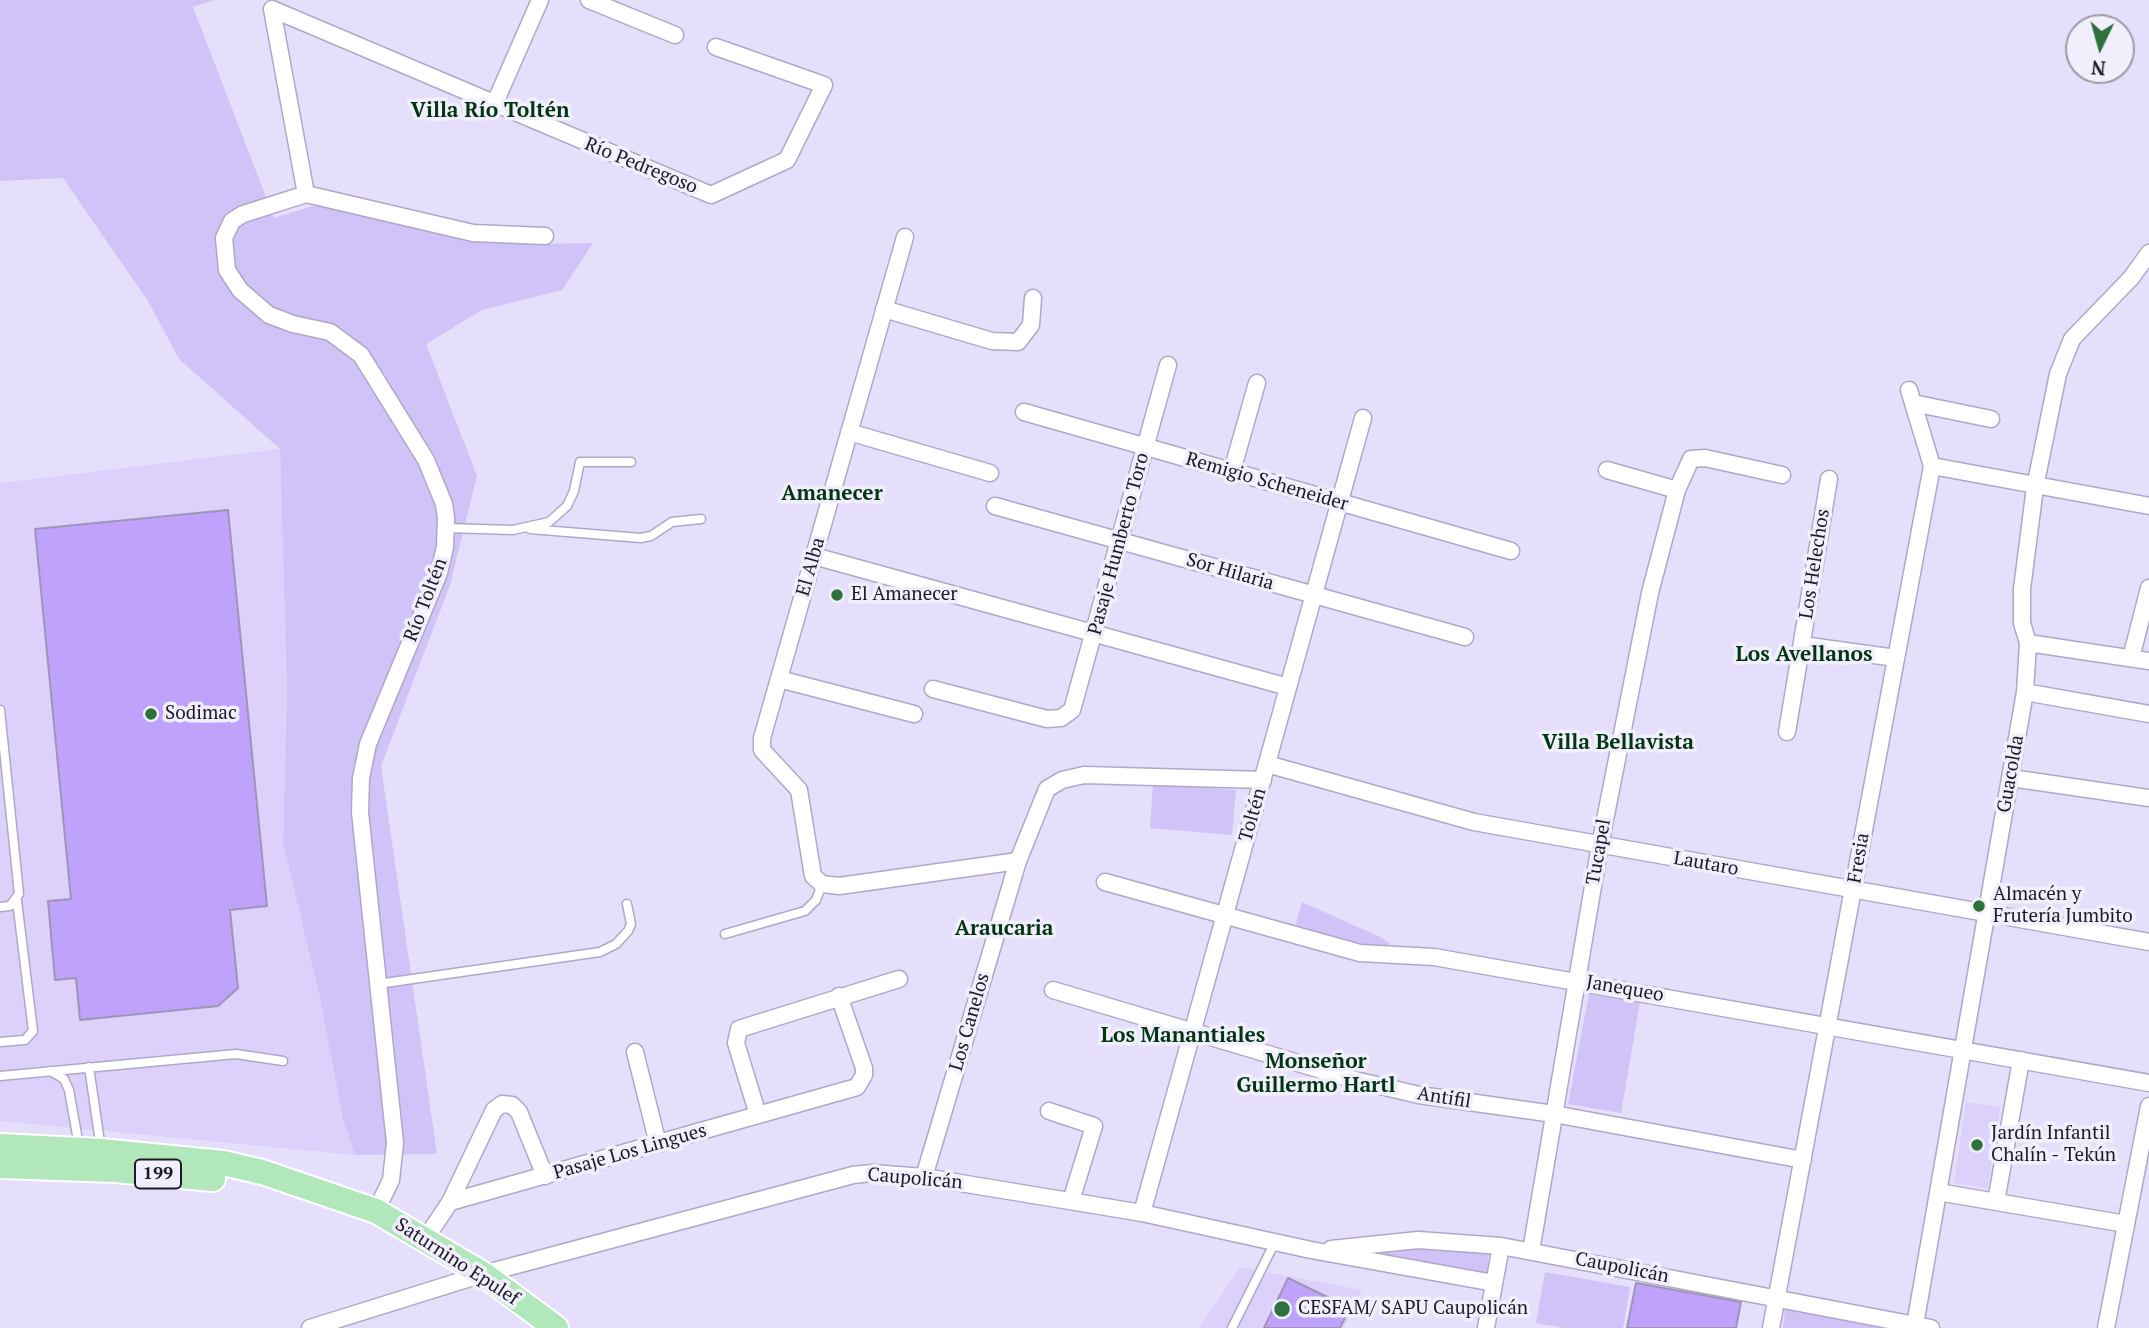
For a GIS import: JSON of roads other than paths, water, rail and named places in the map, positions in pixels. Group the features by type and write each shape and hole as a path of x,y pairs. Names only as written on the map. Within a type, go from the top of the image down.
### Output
{"main road":[{"name":"Saturnino Epulef","path":"0,1146 90,1160"},
{"name":"Saturnino Epulef","path":"0,1166 90,1160 223,1163 262,1172 376,1211 426,1238 483,1274 556,1328"}],"street":[{"path":"494,105 540,0"},
{"path":"589,0 675,35"},
{"path":"272,4 306,194 473,233 545,236"},
{"name":"Río Pedregoso","path":"272,4 494,105 711,195 787,160 824,85 716,47"},
{"name":"Río Toltén","path":"306,194 243,214 232,221 224,238 227,270 248,300 269,315 293,324 330,332 361,355 426,460 444,504 446,528 439,572 368,744 360,778 360,813 395,1156 391,1180 376,1211"},
{"name":"El Alba","path":"822,884 813,876 799,790 762,750 762,738 905,237"},
{"name":"Guacolda","path":"1923,1326 1938,1192 2025,692 2028,643 2020,606 2035,487 2066,349 2080,330 2131,278 2149,253"},
{"path":"884,309 992,341 1018,342 1031,325 1033,298"},
{"name":"Pasaje Humberto Toro","path":"933,689 1047,719 1061,718 1072,710 1168,365"},
{"path":"1232,471 1257,383"},
{"name":"Fresia","path":"1771,1328 1932,466 1911,396 1991,419"},
{"name":"Remigio Scheneider","path":"1024,412 1511,551"},
{"name":"Toltén","path":"1142,1213 1363,418"},
{"path":"849,432 990,473"},
{"name":"Tucapel","path":"1531,1251 1600,845 1650,593 1677,490 1691,459 1705,458 1782,475"},
{"path":"1932,466 2149,506"},
{"path":"1607,470 1677,490"},
{"name":"Los Helechos","path":"1787,732 1829,479"},
{"name":"Sor Hilaria","path":"995,506 1465,637"},
{"path":"814,556 1288,687"},
{"path":"2131,658 2149,588"},
{"path":"2028,643 2149,661"},
{"path":"1802,645 1896,658"},
{"path":"779,679 914,714"},
{"path":"2025,692 2149,714"},
{"name":"Lautaro","path":"1047,789 1062,780 1084,775 1265,772 1474,822 2149,942"},
{"path":"2011,778 2149,798"},
{"name":"Los Canelos","path":"924,1177 1018,861 1047,789"},
{"path":"822,884 839,886 1018,861"},
{"name":"Janequeo","path":"1105,881 1360,953 1434,957 2149,1083"},
{"path":"758,1115 736,1043 739,1029 899,979"},
{"name":"Antifil","path":"1053,990 1419,1095 1554,1114 1802,1160"},
{"name":"Pasaje Los Lingues","path":"450,1202 851,1089 861,1082 864,1068 839,996"},
{"path":"635,1052 658,1144"},
{"path":"1996,1202 2021,1060"},
{"path":"426,1238 450,1202 494,1110 502,1104 512,1105 519,1112 545,1176"},
{"path":"2106,1328 2149,1106"},
{"path":"1049,1111 1094,1126 1071,1201"},
{"name":"Caupolicán","path":"310,1328 483,1274 853,1175 891,1173 1142,1213 1311,1250 1494,1283"},
{"path":"1938,1192 2126,1224"},
{"name":"Caupolicán","path":"1311,1250 1418,1240 1501,1246 1923,1326"},
{"path":"1488,1328 1501,1246"}],"lane":[{"path":"524,528 549,522 567,506 580,462 631,462"},
{"path":"446,528 524,528 557,534 641,538 651,536 672,522 701,519"},
{"path":"0,710 14,824 19,894 17,901 33,1031 25,1040 0,1042"},
{"path":"725,934 805,911 817,900 822,884"},
{"path":"0,907 17,901"},
{"path":"379,984 600,952 616,944 628,931 631,924 627,904"},
{"path":"0,1076 236,1054 283,1061"},
{"path":"89,1067 90,1160"},
{"path":"51,1071 64,1079 69,1090 90,1160"},
{"path":"1231,1328 1275,1242"}],"place":[{"name":"El Amanecer","path":"837,595"},
{"name":"Sodimac","path":"151,714"},
{"name":"Almacén y Frutería Jumbito","path":"1979,906"},
{"name":"Jardín Infantil Chalín - Tekún","path":"1977,1145"},
{"name":"CESFAM/ SAPU Caupolicán","path":"1282,1309"}],"district":[{"name":"Villa Río Toltén","path":"490,111"},
{"name":"Amanecer","path":"832,494"},
{"name":"Los Avellanos","path":"1804,655"},
{"name":"Villa Bellavista","path":"1618,743"},
{"name":"Araucaria","path":"1004,929"},
{"name":"Los Manantiales","path":"1183,1036"},
{"name":"Monseñor Guillermo Hartl","path":"1316,1074"}]}
